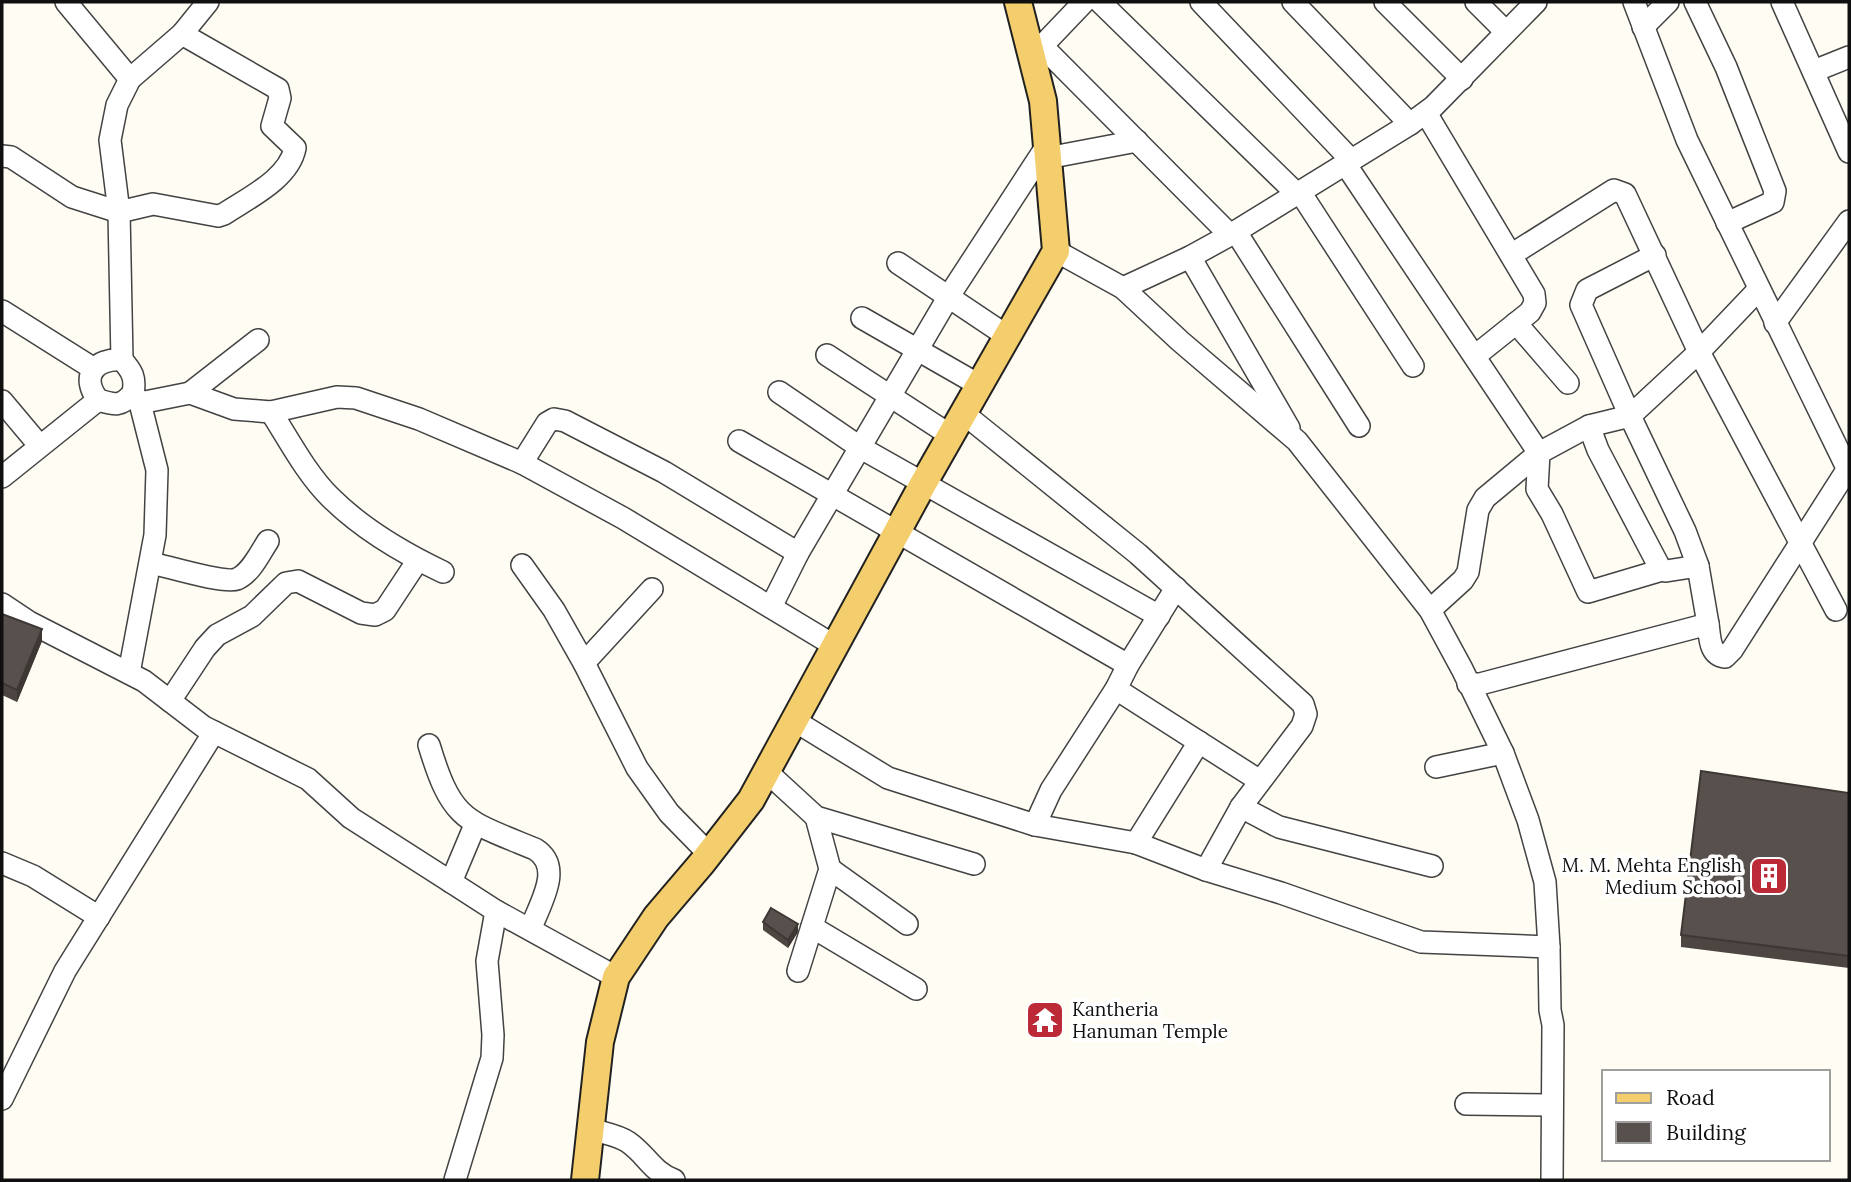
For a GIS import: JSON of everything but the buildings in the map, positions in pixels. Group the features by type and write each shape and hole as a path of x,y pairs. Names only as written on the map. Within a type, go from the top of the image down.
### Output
{"main road":[{"path":"585,1180 600,1042 616,977 656,917 751,800 923,484 1056,251 1037,49 1018,2"}],"street":[{"path":"66,2 131,79"},
{"path":"129,673 155,535 157,470 136,398 132,371 122,360 119,212 110,140 117,105 131,79 182,34 208,2"},
{"path":"1084,2 1037,49 1233,234 1359,426"},
{"path":"1100,2 1299,193 1413,366"},
{"path":"1201,2 1349,163 1539,453 1537,489 1552,514 1588,592 1661,570 1698,566"},
{"path":"1293,2 1418,119 1511,255 1534,294 1535,303 1530,312 1475,356"},
{"path":"1385,2 1462,79"},
{"path":"1476,2 1505,31"},
{"path":"1123,288 1233,234 1418,119 1462,79 1505,31 1536,2"},
{"path":"1634,2 1687,140 1848,471 1725,657 1718,656 1713,651 1698,566 1685,531 1581,305 1587,290 1655,256"},
{"path":"1643,27 1668,2"},
{"path":"1695,2 1726,68 1775,191 1773,202 1727,223"},
{"path":"1782,2 1849,152"},
{"path":"2,156 10,157 72,198 119,212 153,204 218,216 277,177 293,156 295,148 272,126 280,97 278,89 182,34"},
{"path":"1814,71 1849,57"},
{"path":"771,607 798,553 949,296 1047,152 1137,141"},
{"path":"1511,255 1614,190 1625,194 1699,352 1836,610"},
{"path":"1776,323 1849,221"},
{"path":"1056,251 1123,288 1180,341 1297,441"},
{"path":"1190,257 1297,441 1430,610 1503,752 1528,820 1545,882 1552,1017 1552,1180"},
{"path":"898,263 1007,336"},
{"path":"1430,610 1463,580 1468,572 1478,510 1485,498 1539,453 1589,426 1630,416 1699,352 1759,289"},
{"path":"2,311 94,369"},
{"path":"862,318 979,385"},
{"path":"1516,323 1569,383"},
{"path":"190,393 258,340"},
{"path":"827,355 891,398 957,424 1138,554 1303,704 1306,714 1302,726 1241,807 1206,870"},
{"path":"122,360 108,359 94,369 89,379 98,400 114,405 136,398 190,393 234,410 271,412 337,397 356,398 419,419 522,463 623,518 835,646"},
{"path":"779,392 861,448 1159,615"},
{"path":"2,477 98,400"},
{"path":"2,401 40,445"},
{"path":"271,412 328,496 356,521 418,560 443,572"},
{"path":"522,463 547,423 554,419 565,421 664,472 798,553"},
{"path":"1589,426 1598,450 1661,570"},
{"path":"739,441 832,497 1128,665"},
{"path":"150,563 220,579 237,579 248,570 268,541"},
{"path":"170,701 205,648 217,635 252,616 286,583 298,581 361,613 374,615 385,610 418,560"},
{"path":"522,565 554,610 637,768 669,813 709,854"},
{"path":"1035,825 1051,790 1116,689 1176,588"},
{"path":"584,663 652,589"},
{"path":"3,609 144,681 214,732 308,779 351,818 496,911 616,977"},
{"path":"1468,684 1480,684 1708,624"},
{"path":"1116,689 1260,781"},
{"path":"795,721 888,778 1035,825 1136,844 1421,942 1549,947"},
{"path":"4,1090 65,971 214,732"},
{"path":"1136,844 1199,742"},
{"path":"429,745 446,795 455,808 475,825 535,849 548,861 550,878 531,928"},
{"path":"1436,767 1503,752"},
{"path":"767,772 816,817 974,864"},
{"path":"1241,807 1279,827 1432,866"},
{"path":"798,971 830,869 816,817"},
{"path":"451,882 475,825"},
{"path":"2,863 33,876 99,917"},
{"path":"830,869 907,924"},
{"path":"455,1180 492,1059 493,1035 487,961 496,911"},
{"path":"812,927 916,989"},
{"path":"1466,1104 1552,1105"},
{"path":"591,1129 626,1140 644,1155 658,1174 674,1180"}],"place":[{"name":"M. M. Mehta English Medium School","path":"1769,876"},
{"name":"Kantheria Hanuman Temple","path":"1045,1020"}]}
